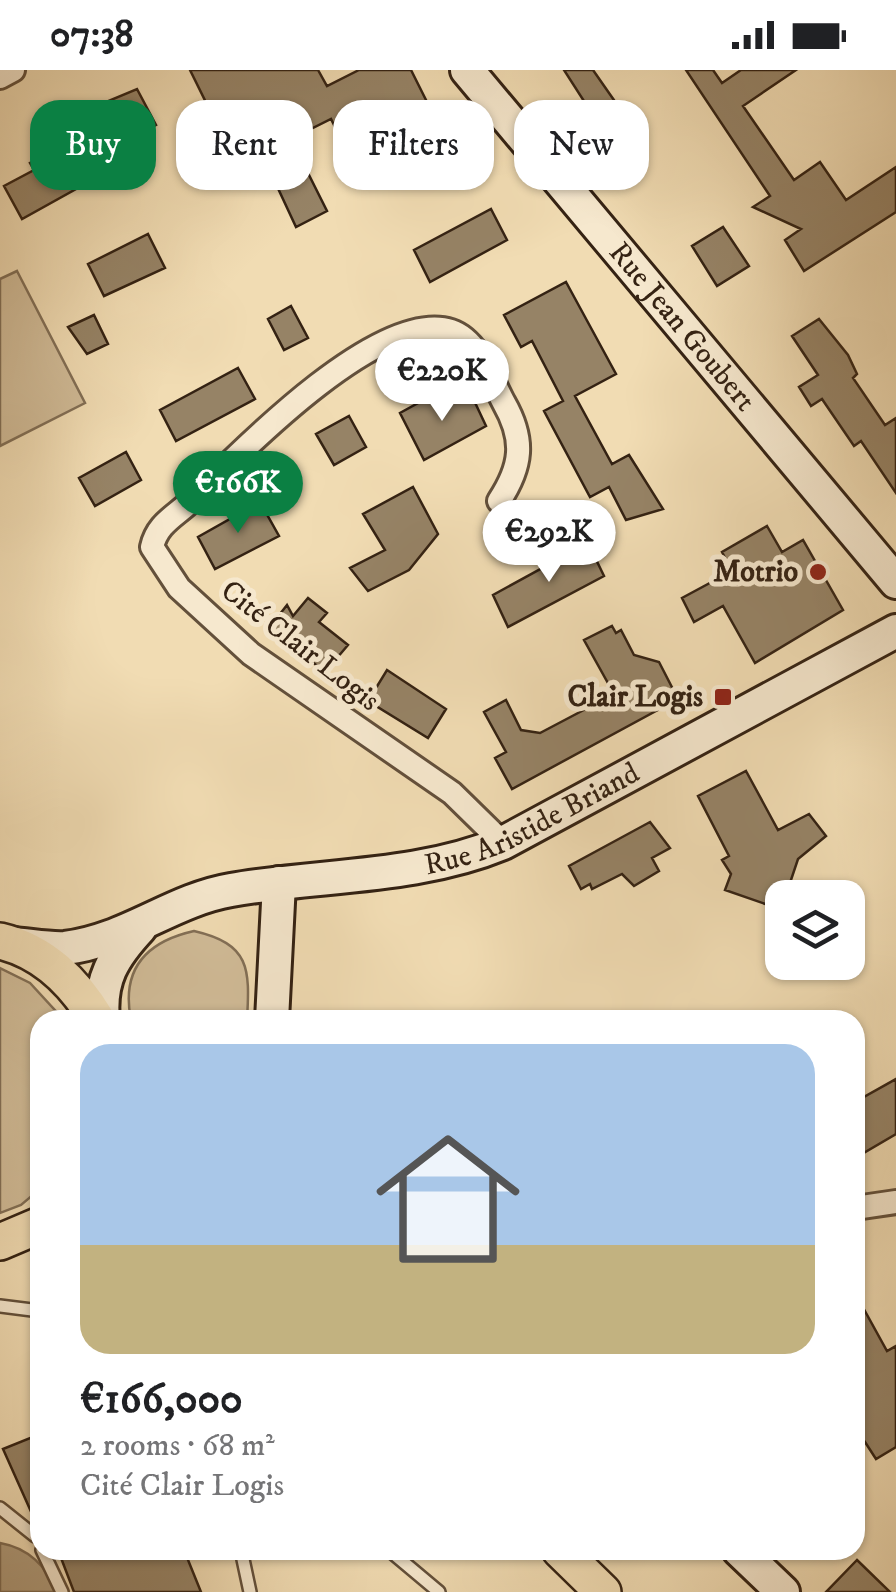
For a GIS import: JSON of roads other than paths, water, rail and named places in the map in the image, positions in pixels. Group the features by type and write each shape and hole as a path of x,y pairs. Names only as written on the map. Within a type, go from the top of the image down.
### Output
{"main road":[{"name":"Rue Jean Goubert","path":"466,70 896,582"},
{"name":"Rue Aristide Briand","path":"6,942 61,948 103,940 192,899 279,883 435,865 503,843 896,630"},
{"path":"273,1010 279,883"},
{"name":"Rue Aristide Briand","path":"101,1010 108,968 142,925"},
{"path":"6,942 68,980 92,1010"},
{"path":"0,1242 30,1228"},
{"path":"570,1560 602,1592"},
{"path":"750,1560 783,1592"}],"street":[{"path":"0,77 13,70"},
{"name":"Cité Clair Logis","path":"499,501 512,481 522,449 515,422 473,347 462,336 432,328 394,338 351,363 265,426 162,524 152,548 180,588 251,654 452,792 503,843"},
{"path":"865,1207 896,1202"}],"lane":[{"path":"0,1306 30,1310"},
{"path":"0,1508 30,1533"},
{"path":"48,1560 62,1592"},
{"path":"243,1560 250,1592"},
{"path":"401,1560 439,1592"}],"place":[{"name":"Motrio","path":"818,572"},
{"name":"Clair Logis","path":"723,697"}]}
